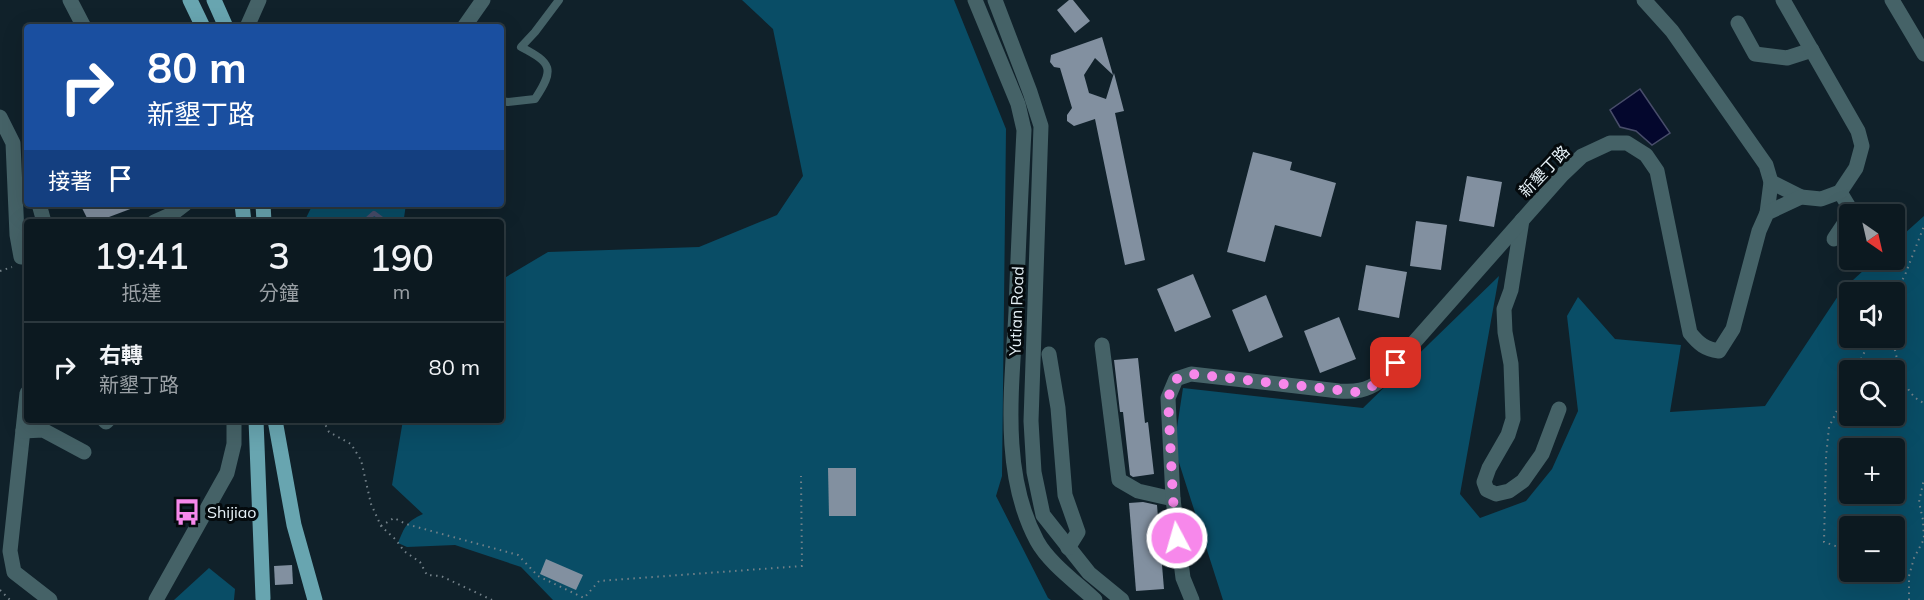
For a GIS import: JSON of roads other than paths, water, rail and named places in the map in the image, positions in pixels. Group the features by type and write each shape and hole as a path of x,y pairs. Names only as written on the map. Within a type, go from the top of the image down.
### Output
{"main road":[{"path":"190,0 202,24"},
{"path":"214,0 225,24"},
{"path":"256,423 263,598"},
{"path":"276,423 294,525 315,600"}],"street":[{"path":"70,0 82,24"},
{"path":"248,24 260,0"},
{"path":"466,24 483,0"},
{"name":"Yutian Road","path":"975,0 1017,104 1024,130 1011,425 1016,476 1024,511 1038,543 1095,600"},
{"name":"Yutian Road","path":"995,0 1041,126 1030,421 1034,472 1043,514 1089,573 1122,600"},
{"path":"1644,0 1672,31 1766,165 1771,182 1767,213"},
{"path":"1771,182 1801,197 1821,199 1840,192 1856,168 1862,146 1858,131 1783,0"},
{"path":"1892,0 1924,54"},
{"path":"1738,23 1755,54 1787,58 1812,50"},
{"path":"0,117 13,142 17,235 21,257 24,257"},
{"name":"新墾丁路","path":"1192,600 1183,579 1173,499 1168,398 1176,379 1191,374 1339,392 1356,392 1369,388 1380,381 1562,175 1582,156 1610,142 1627,143 1646,155 1657,171 1690,333 1707,350 1719,351 1733,329 1759,231 1767,213"},
{"path":"1834,239 1846,221 1849,207 1840,192"},
{"path":"1767,213 1801,197"},
{"path":"161,219 181,207"},
{"path":"1522,220 1511,290 1504,309 1505,332 1511,364 1513,419 1508,435 1489,468 1484,482 1487,490 1496,494 1509,491 1523,481 1542,454 1559,409"},
{"path":"1102,345 1119,480 1138,491 1173,499"},
{"path":"1049,354 1058,408 1065,495 1078,531 1068,548"},
{"path":"24,422 10,551 14,572 50,600"},
{"path":"156,600 227,473 234,444 233,423"},
{"path":"23,431 43,425 84,452"}],"lane":[{"path":"504,101 535,99 540,91 549,72 547,65 540,57 521,47 559,0"}],"waterway":[{"path":"367,219 374,213 382,219"}],"place":[{"name":"Shijiao","path":"187,512"}]}
